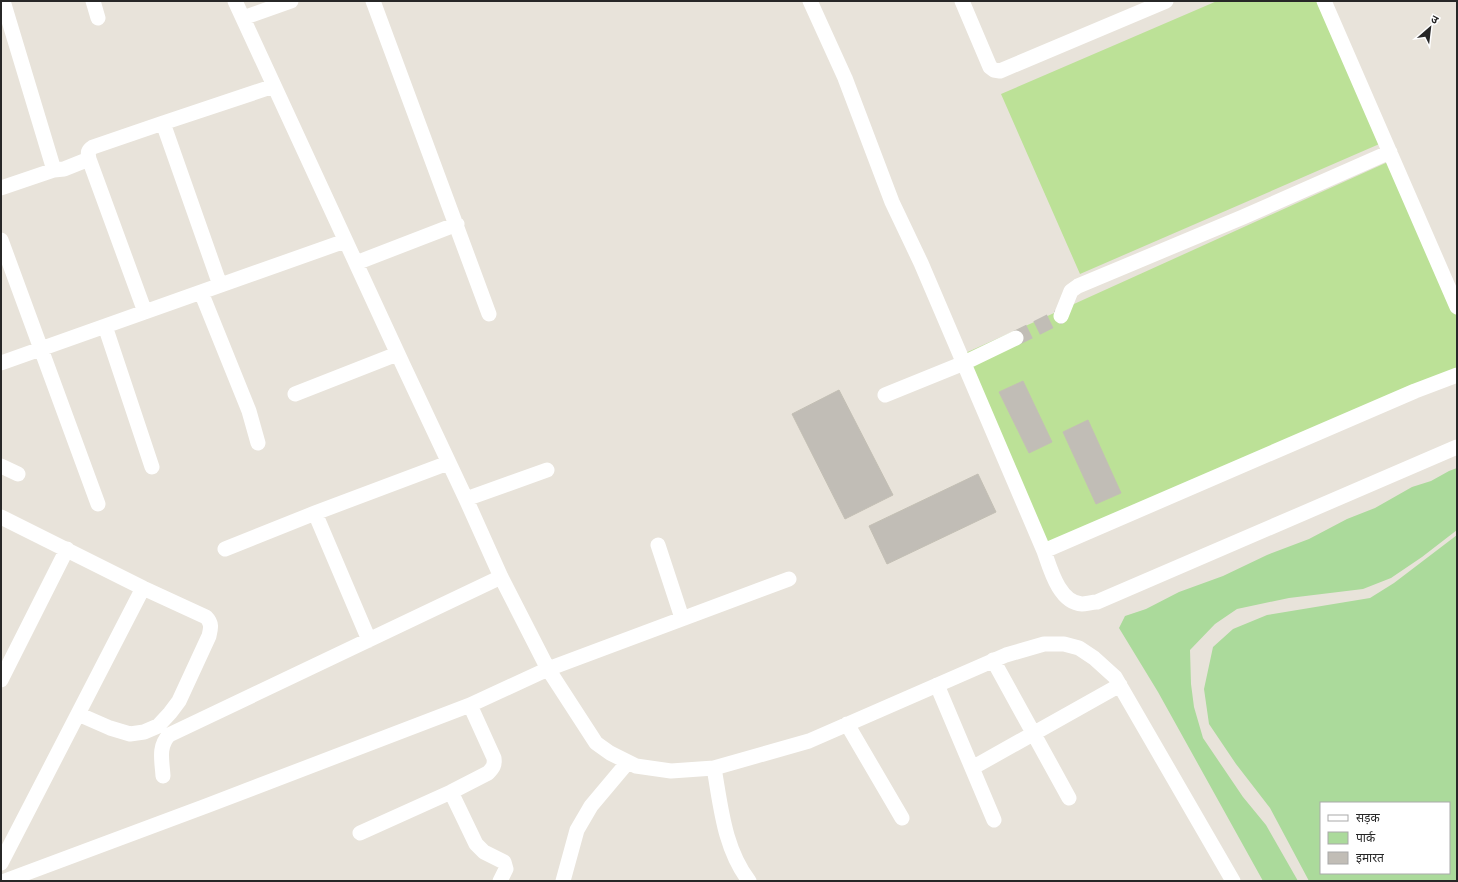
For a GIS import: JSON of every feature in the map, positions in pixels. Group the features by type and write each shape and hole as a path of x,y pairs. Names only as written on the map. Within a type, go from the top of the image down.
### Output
{"street":[{"path":"3,1 54,170"},
{"path":"93,1 98,18"},
{"path":"235,1 501,577 548,669 596,743 610,753 636,766 670,771 714,768 808,741 1006,655 1044,644 1064,644 1079,648 1094,658 1115,677 1234,881"},
{"path":"243,18 291,1"},
{"path":"373,1 457,224 489,314"},
{"path":"810,1 844,78 892,202 921,263 1058,587 1071,601 1081,604 1097,602 1457,447"},
{"path":"962,1 990,67 994,70 1000,71 1166,1"},
{"path":"1324,1 1457,307"},
{"path":"144,312 89,159 89,150 93,147 274,86"},
{"path":"164,123 220,285"},
{"path":"1061,316 1072,291 1078,286 1243,217 1390,152"},
{"path":"1,188 54,170 64,169 89,159"},
{"path":"356,263 457,224"},
{"path":"1,240 98,504"},
{"path":"1,363 345,241"},
{"path":"201,292 248,411 258,443"},
{"path":"105,326 152,467"},
{"path":"885,395 964,364 1016,338"},
{"path":"295,394 397,354"},
{"path":"1044,551 1407,394 1457,375"},
{"path":"225,549 315,513 448,463"},
{"path":"1,466 18,474"},
{"path":"466,499 547,470"},
{"path":"315,513 369,640"},
{"path":"1,517 143,588 206,617 210,621 211,629 209,636 178,701 170,714 158,726 144,732 130,734 110,728 78,714"},
{"path":"658,545 682,618"},
{"path":"1,680 67,549"},
{"path":"163,776 162,746 164,740 169,735 501,577"},
{"path":"6,881 470,705 548,669 789,579"},
{"path":"1,863 143,588"},
{"path":"993,660 1069,798"},
{"path":"937,685 994,820"},
{"path":"972,768 1120,685"},
{"path":"360,832 451,792 488,773 495,764 494,758 470,705"},
{"path":"846,724 902,818"},
{"path":"563,881 577,830 591,806 628,762"},
{"path":"714,768 723,823 731,849 743,873 749,881"},
{"path":"451,792 476,844 484,852 504,862 506,869 500,881"}],"green space":[{"path":"1217,1 1322,1 1384,142 1080,274 1001,94"},
{"path":"1390,161 1457,307 1457,371 1051,554 961,355"},
{"path":"1457,468 1457,530 1422,557 1391,578 1363,589 1289,598 1237,609 1215,624 1190,650 1191,684 1194,707 1203,738 1243,797 1266,825 1298,881 1263,881 1158,692 1119,628 1125,616 1146,609 1179,592 1223,576 1267,555 1309,539 1347,519 1375,508 1412,487 1431,481"},
{"path":"1457,535 1457,881 1309,881 1270,808 1236,764 1209,724 1204,689 1213,647 1233,629 1267,615 1370,598 1394,583"}],"building":[{"path":"1023,381 1052,442 1029,453 999,392"},
{"path":"839,390 893,495 845,519 792,414"},
{"path":"1088,420 1121,493 1096,504 1063,432"},
{"path":"978,474 996,512 887,564 869,526"}],"tunnel":[{"path":"1016,338 1061,316"}]}
